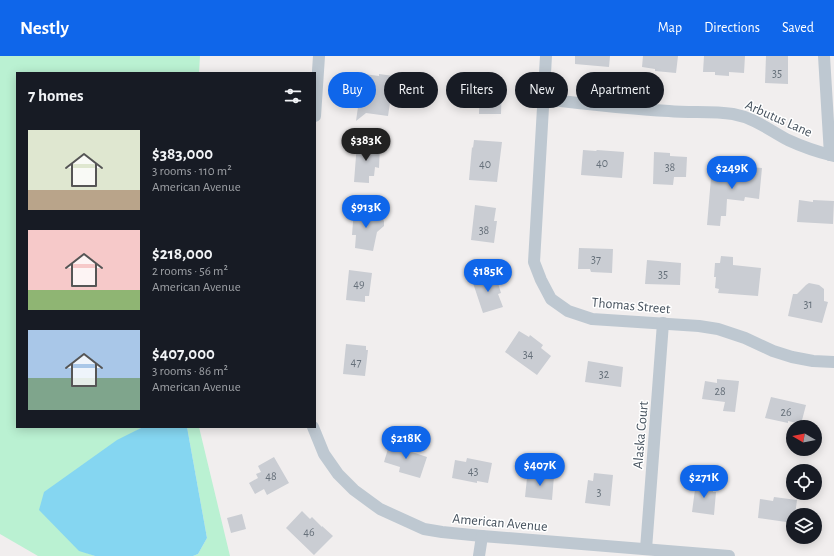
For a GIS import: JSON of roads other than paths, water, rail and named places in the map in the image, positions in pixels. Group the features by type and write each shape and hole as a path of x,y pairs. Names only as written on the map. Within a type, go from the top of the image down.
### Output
{"street":[{"path":"316,101 319,56"},
{"name":"Thomas Street","path":"545,72 546,56"},
{"path":"824,56 832,155"},
{"name":"Arbutus Lane","path":"568,102 669,112 707,112 734,115 760,123 806,148 832,155"},
{"name":"Thomas Street","path":"543,108 534,262 551,299 568,311 592,319 663,323 718,329 792,357 812,361 834,362"},
{"name":"Alaska Court","path":"646,549 663,323"},
{"name":"American Avenue","path":"313,428 324,454 338,474 354,490 380,508 424,529 482,536 729,556"},
{"path":"479,556 482,536"}],"water":[{"path":"141,428 187,428 207,538 198,554 193,556 95,556 79,551 39,510 44,492 117,440"}]}
